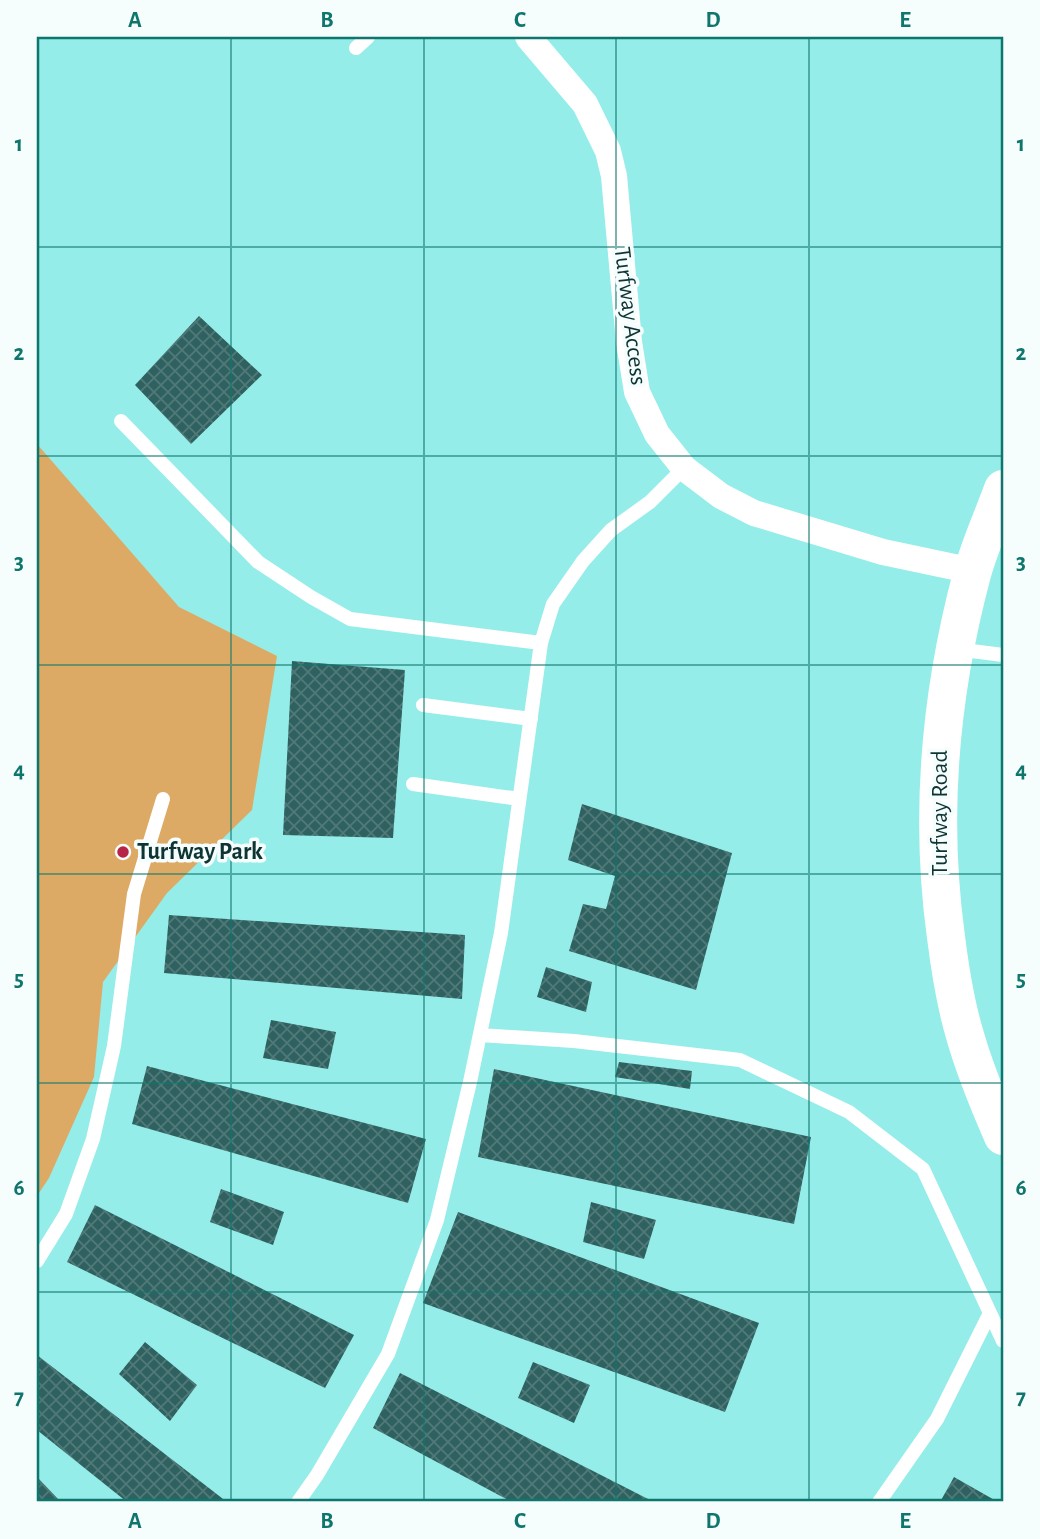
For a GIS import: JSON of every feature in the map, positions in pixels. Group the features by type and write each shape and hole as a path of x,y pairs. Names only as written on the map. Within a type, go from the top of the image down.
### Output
{"main road":[{"name":"Turfway Road","path":"1003,489 973,571 954,649 942,720 937,784 940,895 951,974 963,1030 980,1082 1003,1136"}],"street":[{"name":"Turfway Access","path":"528,37 585,104 608,151 614,176 629,341 638,391 657,435 684,468 721,496 754,513 883,552 973,571"}],"lane":[{"path":"356,48 368,37"},
{"path":"121,421 258,562 350,619 541,643"},
{"path":"298,1502 317,1475 388,1354 437,1220 501,933 541,643 554,604 583,561 611,530 650,502 684,468"},
{"path":"954,649 1003,655"},
{"path":"424,705 531,719"},
{"path":"413,784 519,799"},
{"path":"37,1261 66,1214 93,1139 114,1046 134,894 163,799"},
{"path":"480,1035 574,1041 740,1060 849,1112 923,1169 1003,1341"},
{"path":"879,1502 937,1419 990,1313"}],"shaded area":[{"name":"Turfway Park","path":"37,444 179,607 277,656 252,810 167,893 103,982 94,1077 49,1178 37,1196"}],"building":[{"path":"199,316 262,375 191,444 135,385"},
{"path":"292,661 405,670 393,838 283,835"},
{"path":"582,804 732,853 696,990 569,951 583,904 606,909 615,876 568,860"},
{"path":"169,915 465,935 462,999 164,973"},
{"path":"546,967 592,982 586,1012 537,997"},
{"path":"271,1020 336,1032 328,1069 263,1058"},
{"path":"619,1062 692,1071 690,1089 615,1077"},
{"path":"147,1066 426,1139 408,1203 132,1124"},
{"path":"494,1069 811,1137 794,1224 478,1157"},
{"path":"221,1189 284,1212 273,1245 210,1222"},
{"path":"591,1202 656,1220 644,1259 583,1242"},
{"path":"95,1205 354,1335 325,1388 67,1262"},
{"path":"458,1212 759,1323 725,1412 423,1303"},
{"path":"145,1342 197,1385 170,1421 119,1374"},
{"path":"37,1355 227,1502 127,1502 37,1430"},
{"path":"533,1362 590,1385 574,1423 518,1398"},
{"path":"400,1373 654,1502 512,1502 373,1428"},
{"path":"37,1477 61,1502 37,1502"},
{"path":"954,1477 998,1502 940,1502"}],"place":[{"name":"Turfway Park","path":"123,852"}]}
